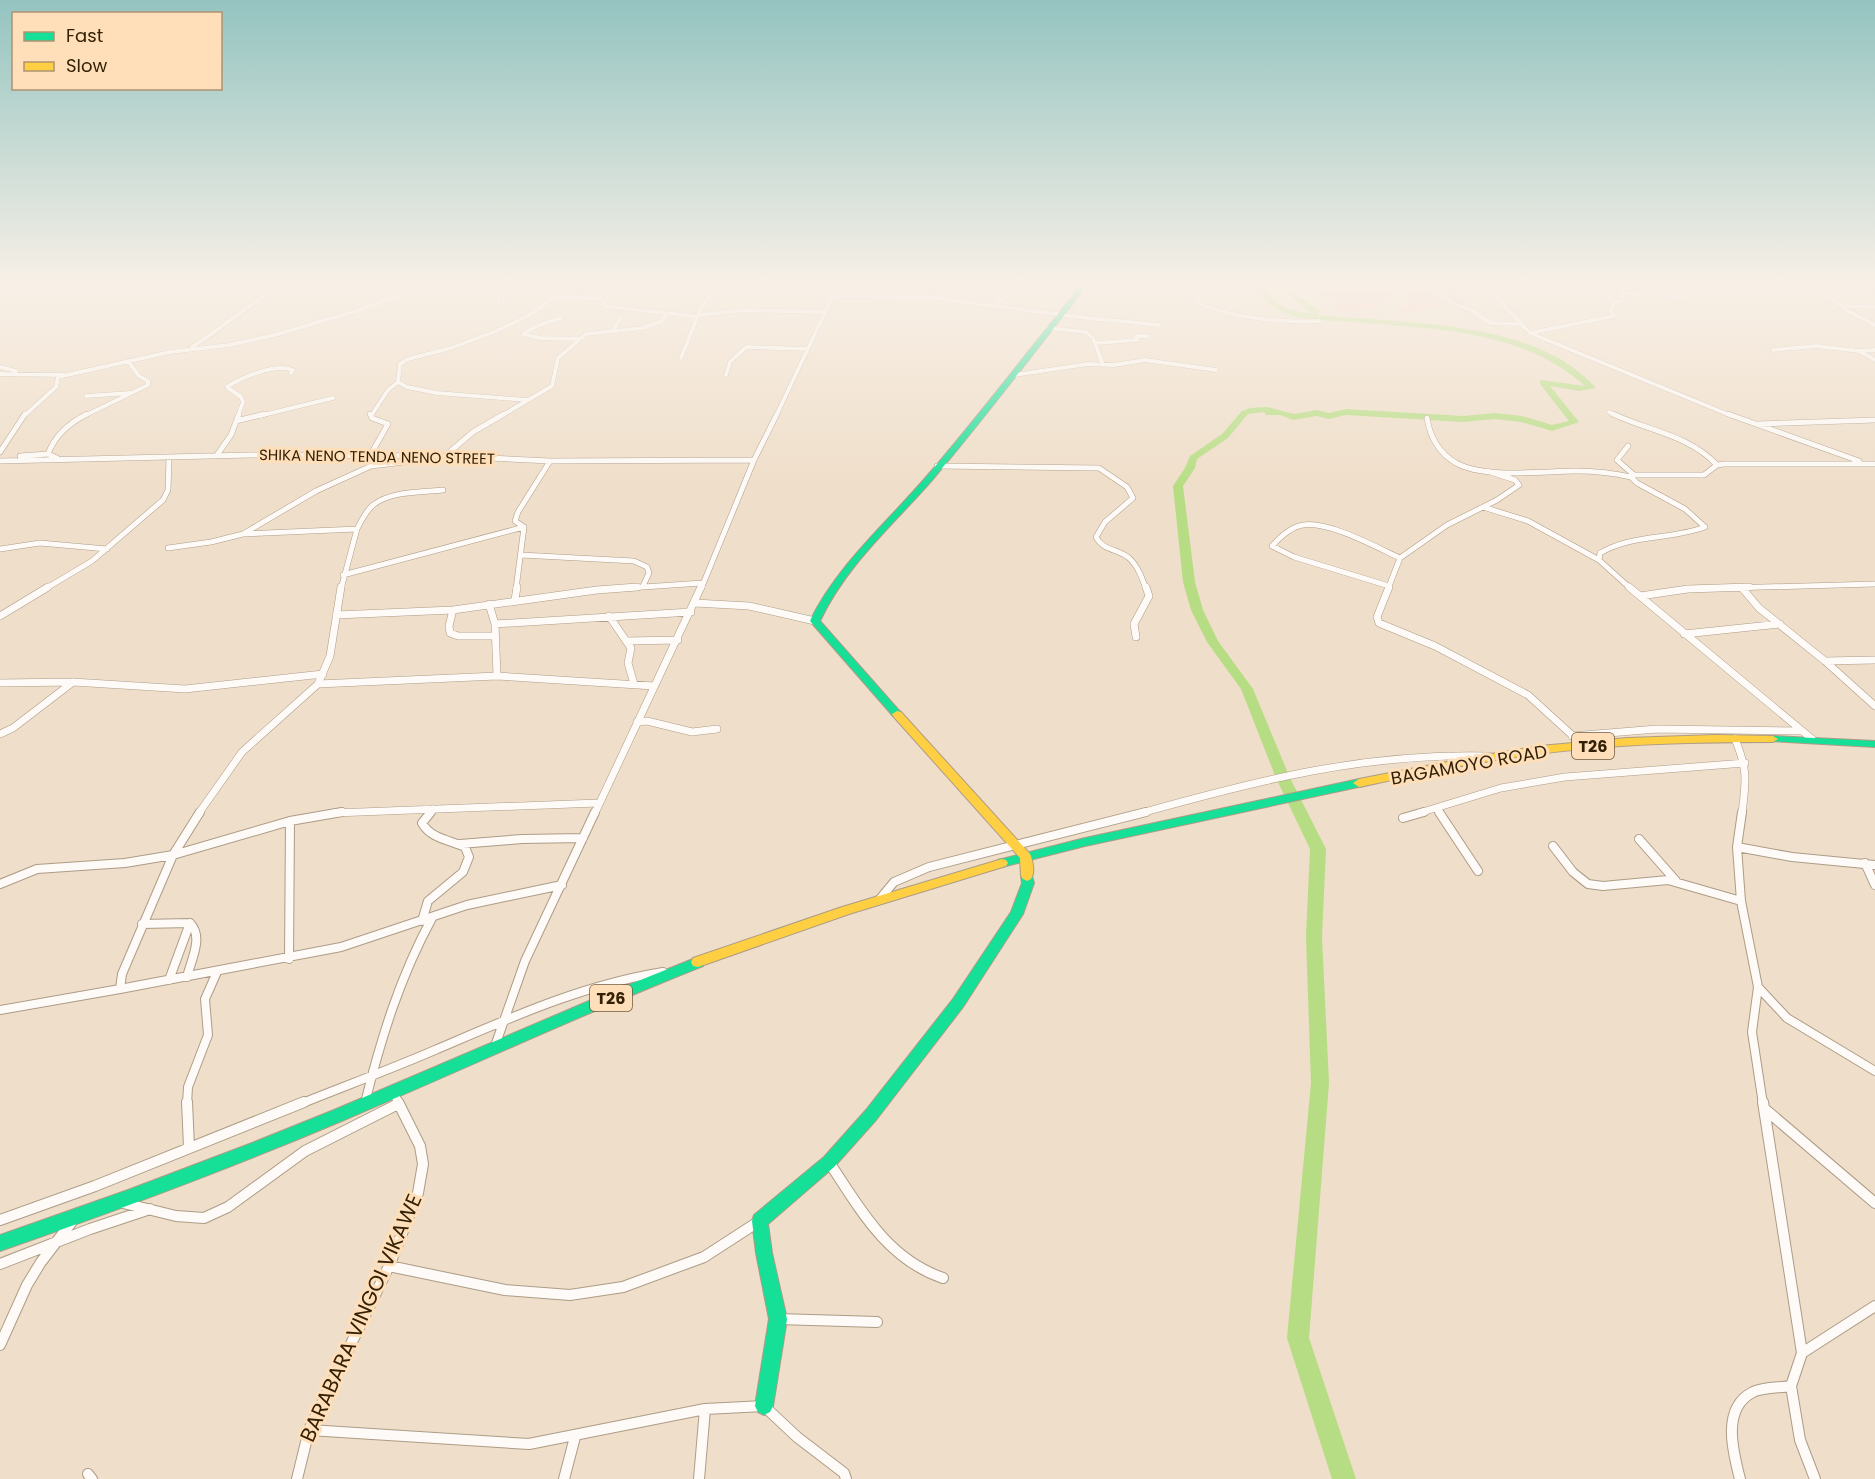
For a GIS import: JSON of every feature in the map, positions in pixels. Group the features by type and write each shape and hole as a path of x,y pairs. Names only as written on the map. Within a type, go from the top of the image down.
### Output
{"main road":[{"path":"764,1406 778,1319 764,1253 760,1221 828,1162 872,1115 991,957 1017,914 1028,883 1026,857 1016,844 835,646 815,621 824,599 855,559 913,497 1033,350"},
{"name":"BAGAMOYO ROAD","path":"1026,857 1241,808 1496,757 1584,746 1735,739 1812,739 1875,744"},
{"name":"T26","path":"0,1244 121,1203 393,1092 495,1046 675,971 781,931 1026,857"}],"street":[{"path":"0,367 57,379 66,375 185,350"},
{"path":"440,350 405,360 400,364 398,382 388,390 370,414 372,418 388,424 372,453 446,455"},
{"path":"243,534 316,491 370,466 387,462 427,461 446,455 472,432 552,386 551,379 557,359 567,350"},
{"path":"681,358 685,350"},
{"path":"726,375 725,368 743,350"},
{"path":"495,1046 529,952 598,803 691,612 754,460 808,350"},
{"path":"1097,350 1103,365"},
{"path":"1572,350 1753,424 1865,463"},
{"path":"1854,350 1875,350"},
{"path":"1859,351 1875,360"},
{"path":"1014,375 1088,364 1103,365 1152,360 1216,370"},
{"path":"48,454 53,441 73,421 144,388 148,381 139,376 128,361"},
{"path":"217,455 231,435 243,399 227,387 238,378 250,374 290,368 291,373"},
{"path":"0,374 66,375"},
{"path":"0,451 29,409 56,387 57,379"},
{"path":"398,382 407,387 426,391 527,400"},
{"path":"86,396 133,393"},
{"path":"236,421 333,398"},
{"path":"1610,412 1627,421 1678,438 1702,451 1717,465"},
{"path":"1427,418 1432,439 1451,459 1464,466 1515,480 1519,485 1447,525 1400,558 1377,617 1379,623 1435,646 1519,689 1538,703 1584,746"},
{"path":"1753,424 1875,420"},
{"path":"0,438 12,432"},
{"path":"1599,560 1600,553 1608,548 1705,526 1692,514 1637,483 1617,460 1628,446"},
{"path":"0,459 48,454 59,459"},
{"name":"SHIKA NENO TENDA NENO STREET","path":"0,459 217,455 446,455 550,461 754,460"},
{"path":"0,616 82,567 142,520 167,495 169,457"},
{"path":"524,527 515,521 518,512 550,461"},
{"path":"940,462 996,467 1099,468 1126,487 1133,498 1126,506 1104,521 1096,537 1102,546 1130,559 1149,596 1134,624 1136,637"},
{"path":"940,462 958,465"},
{"path":"1487,471 1613,473 1633,476 1704,475 1717,465 1875,464"},
{"path":"120,989 122,974 173,855 214,790 242,752 318,684 330,656 343,575 357,529 370,508 378,502 411,494 443,490"},
{"path":"1483,507 1502,511 1526,521 1599,560 1684,634 1812,739"},
{"path":"1389,586 1294,557 1272,546 1297,528 1306,525 1344,534 1400,558"},
{"path":"515,600 524,527"},
{"path":"343,575 524,527"},
{"path":"168,548 211,542 243,534 357,529"},
{"path":"0,549 24,542 38,542 107,549"},
{"path":"521,555 634,561 647,567 649,573 643,586"},
{"path":"336,615 453,609 643,586 702,583"},
{"path":"1640,596 1688,589 1875,584"},
{"path":"1742,588 1759,608 1826,661 1875,706"},
{"path":"695,603 749,606 815,621"},
{"path":"489,604 495,624 497,676"},
{"path":"453,609 449,626 450,633 458,636 495,636"},
{"path":"495,624 609,615 691,612"},
{"path":"609,615 631,648 628,663 634,684"},
{"path":"1684,634 1780,624"},
{"path":"626,641 678,640"},
{"path":"1826,661 1875,660"},
{"path":"0,683 73,682 185,688 323,674"},
{"path":"318,684 497,676 654,686"},
{"path":"0,734 13,728 73,682"},
{"path":"637,722 647,721 692,732 717,729"},
{"path":"1572,736 1594,732 1654,729 1801,731"},
{"path":"1735,739 1745,763 1746,798 1737,847 1741,901 1758,987 1752,1032 1766,1110 1802,1353 1791,1386 1800,1440 1815,1479"},
{"path":"879,900 894,882 908,875 1016,844 1318,770 1423,756 1464,754 1496,757"},
{"path":"1403,818 1501,788 1565,777 1745,763"},
{"path":"0,884 37,869 125,863 173,855 290,821 369,809 598,803"},
{"path":"433,808 422,823 424,829 440,839 460,844 499,840 583,838"},
{"path":"1437,808 1478,871"},
{"path":"289,959 292,935 287,850 290,821"},
{"path":"1639,839 1676,881"},
{"path":"422,921 425,908 433,895 463,872 466,866 468,851 460,844"},
{"path":"1553,846 1582,879 1594,886 1655,879 1676,881 1741,901"},
{"path":"1737,847 1792,857 1875,865"},
{"path":"1865,863 1875,885"},
{"path":"0,1010 289,959 341,947 501,896 562,885"},
{"path":"365,1103 398,986 410,956 433,917"},
{"path":"142,924 189,922 196,929 197,939 187,977"},
{"path":"169,980 189,922"},
{"path":"0,1220 52,1203 371,1077 503,1021 595,987 635,975 675,971"},
{"path":"189,1147 186,1114 188,1087 208,1035 210,1027 204,1010 205,999 217,972"},
{"path":"1758,987 1787,1018 1875,1071"},
{"name":"BARABARA VINGOI VIKAWE","path":"297,1479 309,1430 388,1266 418,1193 423,1164 420,1146 393,1092"},
{"path":"121,1203 189,1219 203,1218 240,1198 268,1174 294,1157 398,1104"},
{"path":"1766,1110 1875,1203"},
{"path":"828,1162 894,1250 928,1275 943,1278"},
{"path":"0,1264 151,1209"},
{"path":"0,1345 27,1285 56,1242 75,1219"},
{"path":"388,1266 505,1290 570,1295 623,1287 704,1257 760,1221"},
{"path":"1802,1353 1875,1306"},
{"path":"778,1319 877,1322"},
{"path":"1740,1479 1732,1440 1732,1428 1739,1403 1754,1392 1791,1386"},
{"path":"309,1430 529,1444 574,1437 705,1409 764,1406 797,1437 844,1473 846,1479"},
{"path":"699,1479 705,1409"},
{"path":"564,1479 574,1437"}],"waterway":[{"path":"1344,1479 1298,1338 1320,1083 1314,937 1318,849 1283,778 1247,689 1213,642 1197,610 1189,582 1178,486 1190,468 1193,458 1225,436 1241,416 1250,410 1281,412 1293,417 1317,413 1329,416 1346,412 1463,419 1495,416 1522,419 1552,428 1575,422 1543,382 1579,389 1592,388 1569,368 1535,350"}],"traffic: fast":[{"path":"897,714 815,621 823,604 845,571 947,458 1032,350"},
{"path":"1773,739 1875,744"},
{"path":"1002,863 1085,842 1359,783"},
{"path":"764,1406 778,1319 764,1253 760,1221 829,1162 871,1115 958,1003 1017,914 1028,883 1027,876"},
{"path":"0,1243 128,1198 255,1149 698,962"}],"traffic: slow":[{"path":"897,714 1026,857 1027,876"},
{"path":"1359,783 1494,756 1569,747 1656,740 1773,739"},
{"path":"698,962 846,910 1002,863"}]}
